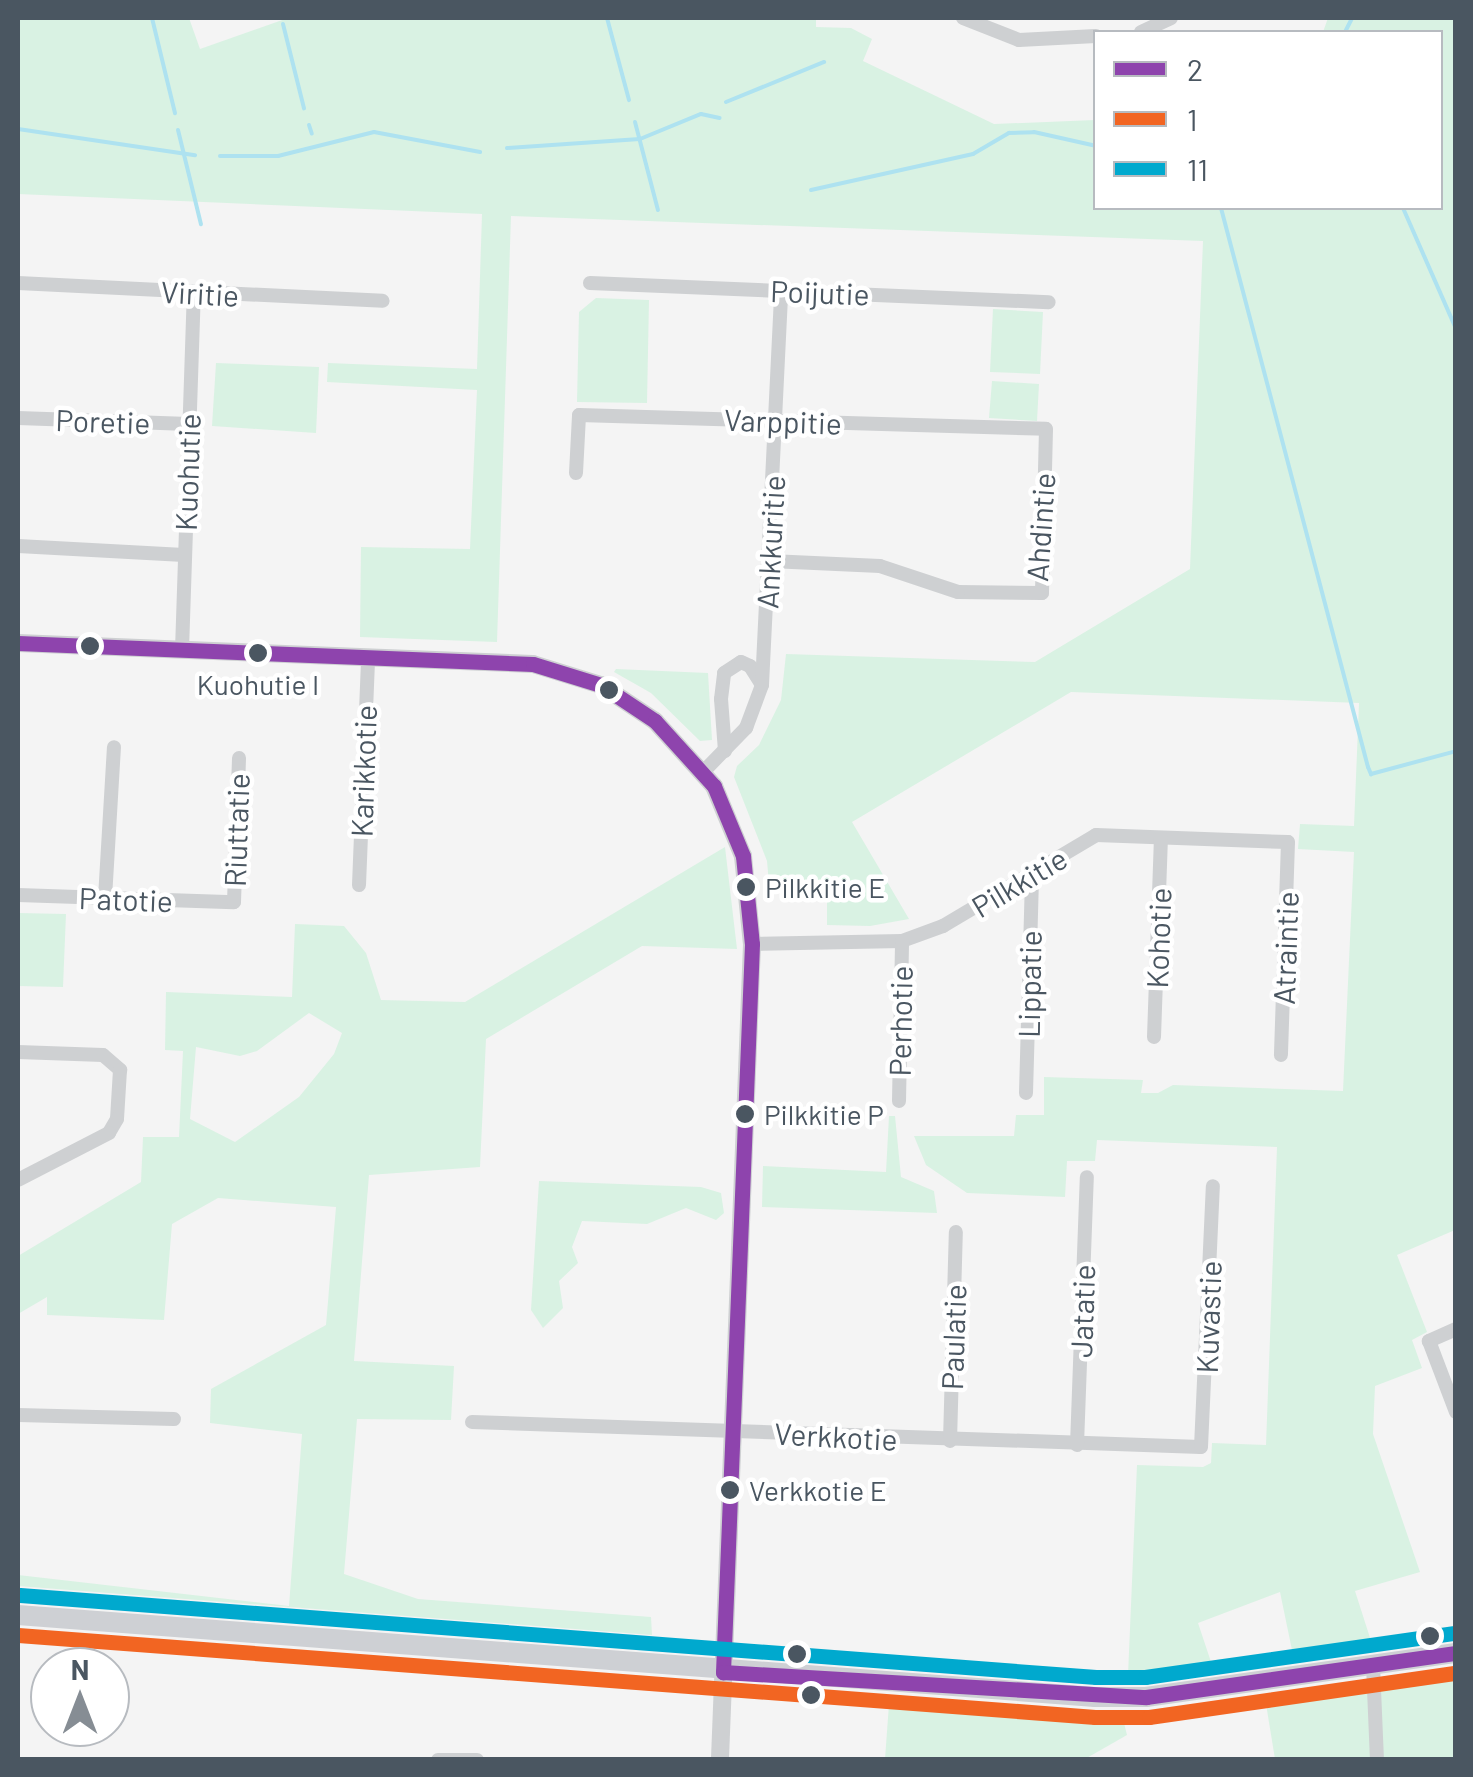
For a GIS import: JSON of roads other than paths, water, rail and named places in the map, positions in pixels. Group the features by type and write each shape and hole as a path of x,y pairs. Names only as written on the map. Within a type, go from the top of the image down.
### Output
{"main road":[{"path":"18,1616 1095,1697 1146,1696 1456,1653"}],"street":[{"path":"963,18 1019,40 1093,36"},
{"path":"1145,30 1170,18"},
{"name":"Viritie","path":"18,282 383,301"},
{"name":"Poijutie","path":"590,284 1049,302"},
{"name":"Ankkuritie","path":"702,772 746,728 762,685 781,290"},
{"name":"Kuohutie","path":"182,650 194,293"},
{"name":"Varppitie","path":"576,473 579,415 1046,430"},
{"name":"Poretie","path":"18,418 189,424"},
{"name":"Ahdintie","path":"770,561 880,566 958,592 1042,593 1046,430"},
{"path":"18,546 184,555"},
{"path":"18,644 533,664 568,672 601,686 655,721 702,772 720,798 743,856 752,944 720,1760"},
{"name":"Karikkotie","path":"358,886 368,656"},
{"path":"725,751 720,698 724,673 740,662 757,674 762,685"},
{"path":"105,898 114,747"},
{"name":"Riuttatie","path":"234,902 239,758"},
{"name":"Pilkkitie","path":"752,944 902,941 943,926 1096,835 1288,842"},
{"name":"Kohotie","path":"1154,1037 1161,838"},
{"name":"Atraintie","path":"1281,1055 1288,842"},
{"name":"Lippatie","path":"1026,1093 1032,876"},
{"name":"Patotie","path":"18,895 234,902"},
{"name":"Perhotie","path":"898,1101 902,941"},
{"path":"18,1052 103,1055 120,1070 117,1119 109,1133 18,1180"},
{"name":"Jatatie","path":"1077,1445 1087,1177"},
{"name":"Kuvastie","path":"1201,1447 1212,1186"},
{"name":"Paulatie","path":"950,1441 956,1232"},
{"path":"1456,1329 1429,1341 1456,1412"},
{"path":"18,1415 174,1419"},
{"name":"Verkkotie","path":"472,1422 1201,1447"},
{"path":"1373,1665 1377,1760"},
{"path":"438,1760 477,1760"}],"waterway":[{"path":"152,18 175,113"},
{"path":"607,18 629,100"},
{"path":"1346,30 1352,18"},
{"path":"283,24 304,108"},
{"path":"726,102 824,62"},
{"path":"507,148 640,139 701,114 720,118"},
{"path":"635,122 658,210"},
{"path":"309,125 312,134"},
{"path":"18,129 195,155"},
{"path":"178,130 201,224"},
{"path":"220,156 278,156 374,132 480,152"},
{"path":"811,190 973,154 1009,133 1034,132 1093,145"},
{"path":"1222,210 1371,774 1456,751"},
{"path":"1404,210 1456,329"}],"place":[{"name":"Kuohutie I","path":"258,653"},
{"name":"Pilkkitie E","path":"746,887"},
{"name":"Pilkkitie P","path":"745,1114"},
{"name":"Verkkotie E","path":"730,1490"}]}
